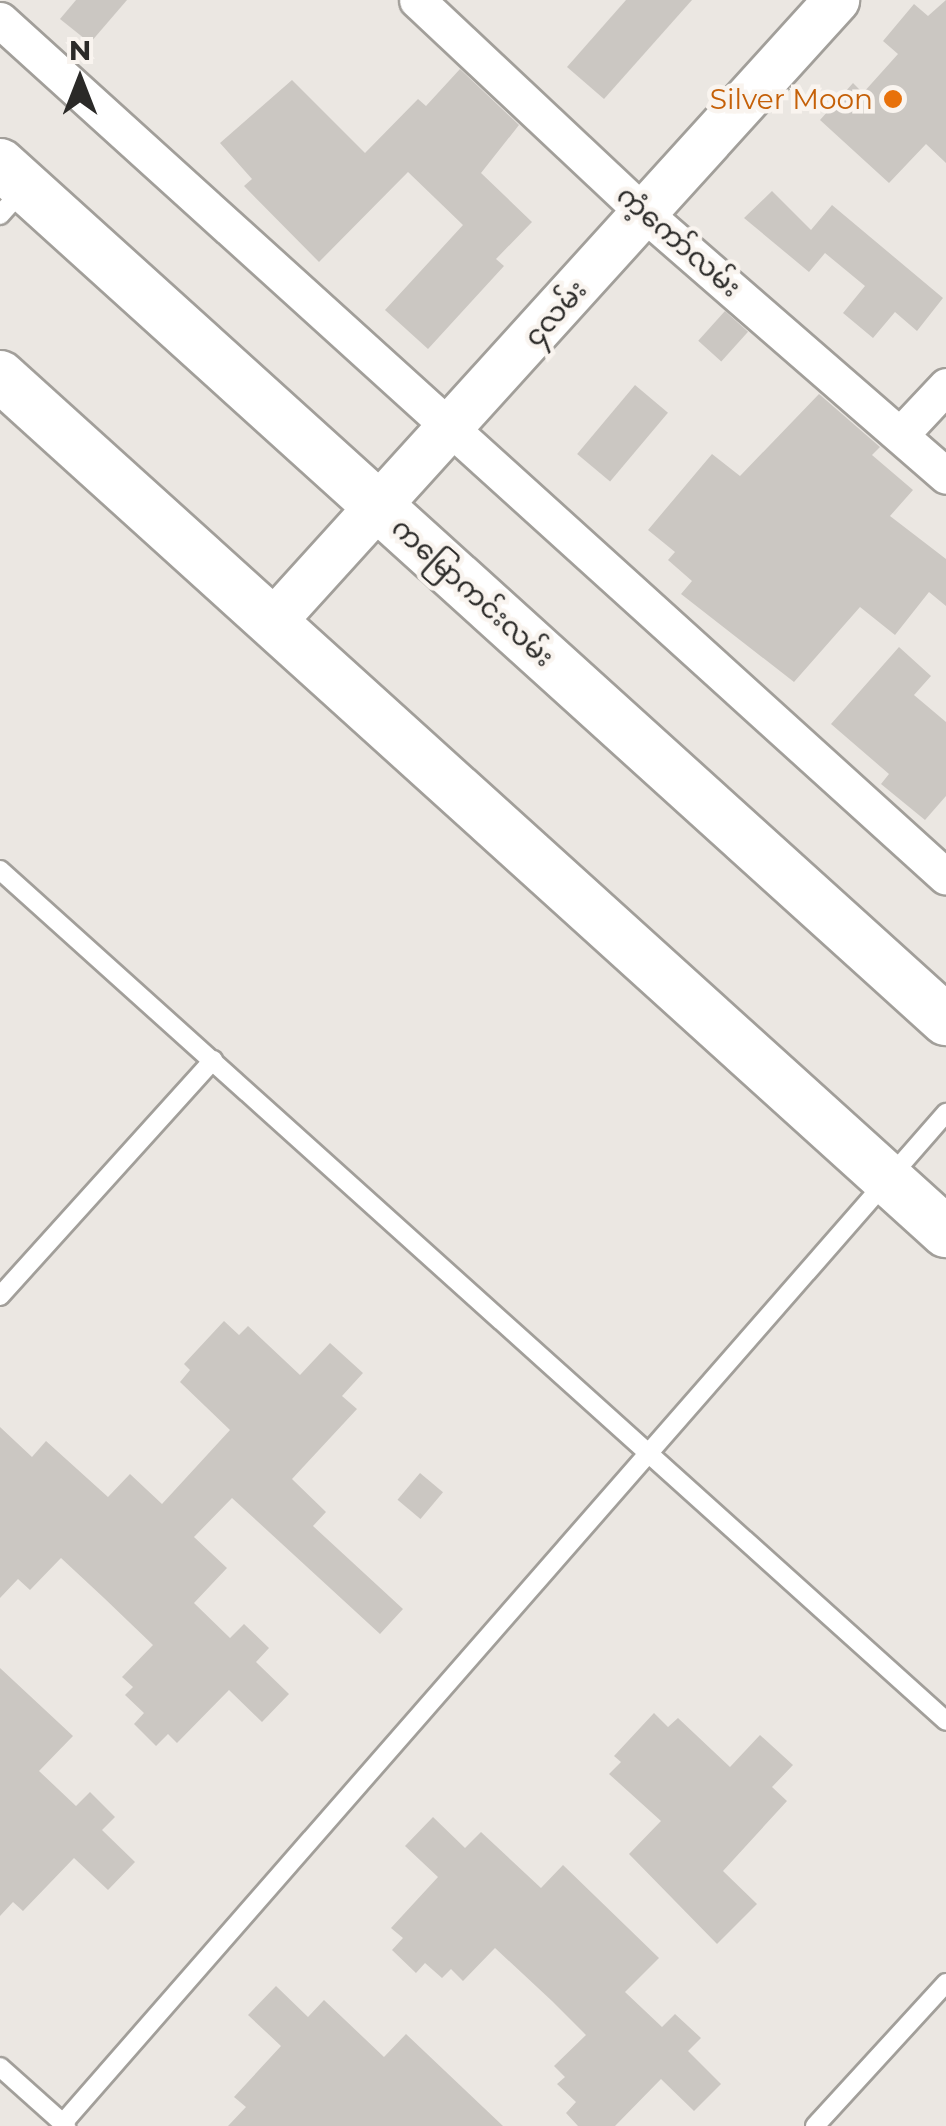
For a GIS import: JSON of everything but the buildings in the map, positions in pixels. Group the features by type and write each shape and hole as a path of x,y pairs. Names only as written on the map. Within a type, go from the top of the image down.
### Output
{"main road":[{"name":"ကမြောကင်းလမ်း","path":"8,189 378,506 946,1020"},
{"path":"0,376 946,1232"}],"street":[{"name":"ကံ့ကော်လမ်း","path":"418,0 645,214 946,476"},
{"name":"၄လမ်း","path":"272,622 836,0"},
{"path":"0,20 452,425 946,877"},
{"path":"901,434 946,386"}],"lane":[{"path":"0,870 946,1721"},
{"path":"0,1296 212,1060"},
{"path":"0,2066 64,2124 645,1450 946,1113"},
{"path":"815,2126 946,1983"}],"place":[{"name":"Silver Moon","path":"893,99"}]}
